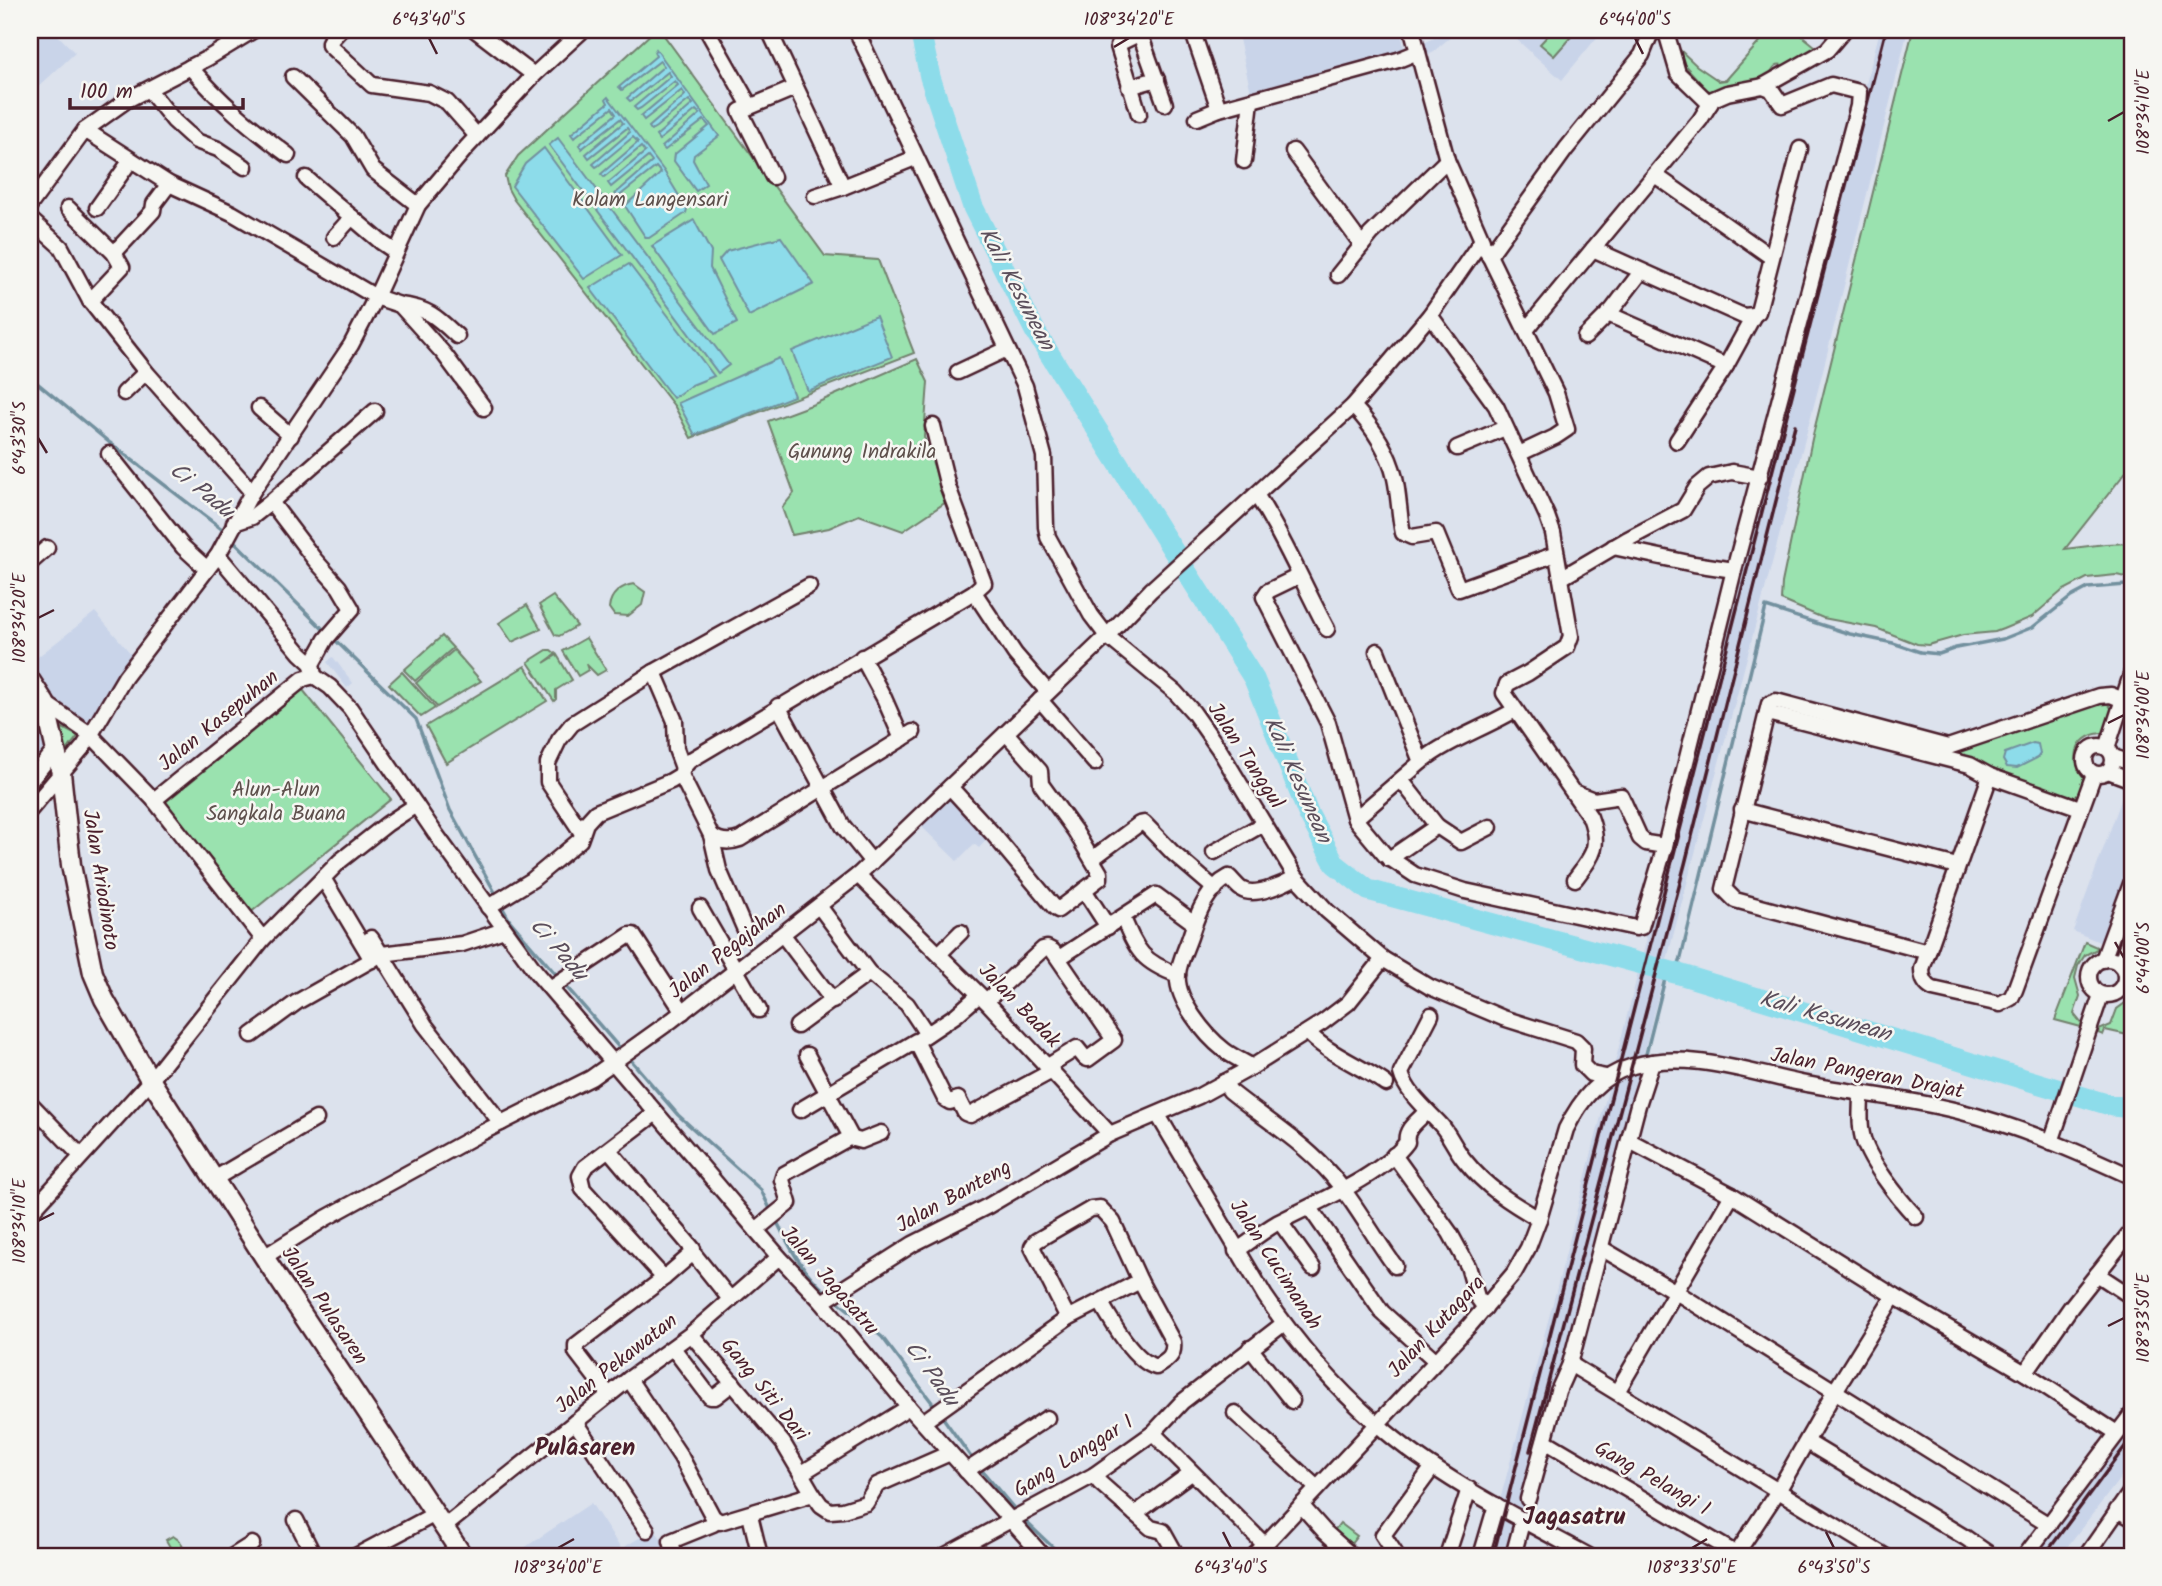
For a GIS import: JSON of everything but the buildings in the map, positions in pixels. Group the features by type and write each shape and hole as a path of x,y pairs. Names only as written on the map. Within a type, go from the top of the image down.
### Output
{"main road":[{"name":"Jalan Ariodinoto","path":"30,680 45,703 61,773 71,865 93,974 104,999 151,1080"},
{"name":"Jalan Pulasaren","path":"151,1080 264,1257 463,1556"}],"street":[{"path":"30,205 85,130 113,109 254,30"},
{"path":"340,30 329,42 330,45 370,84 429,93 447,102 477,136"},
{"path":"475,30 534,75"},
{"path":"30,810 77,755 125,677 220,550 252,492 351,345 376,298 418,205 534,75 583,30"},
{"path":"707,30 750,106"},
{"path":"769,30 843,187"},
{"name":"Jalan Tanggul","path":"856,30 1025,386 1044,456 1048,537 1079,595 1107,636 1175,692 1193,712 1219,749 1296,877 1350,933 1383,959 1430,987 1465,1003 1576,1041 1583,1048 1582,1065 1591,1073 1606,1077"},
{"path":"1192,30 1219,109"},
{"path":"1412,30 1447,160 1489,256 1556,393 1567,429 1519,454"},
{"path":"1526,330 1718,96 1763,86 1828,50 1844,30"},
{"path":"1489,256 1566,149 1642,55 1650,35 1657,31 1666,32 1678,73 1710,104"},
{"path":"1139,114 1118,46 1143,32 1165,104"},
{"path":"1196,118 1418,52"},
{"path":"190,67 242,121 288,155"},
{"path":"293,77 353,136 373,170 418,205"},
{"path":"1129,87 1157,79"},
{"path":"1299,576 1268,591 1264,597 1328,723 1355,819 1389,859 1415,875 1465,891 1641,927 1665,846 1734,570 1860,96 1859,92 1831,85 1782,104 1774,93 1763,86"},
{"path":"773,177 740,113 750,106 795,89"},
{"path":"149,90 174,121 196,141 215,147 245,167"},
{"path":"1244,161 1251,101"},
{"path":"85,130 169,184 232,213 376,298 424,309 438,317 457,336"},
{"path":"1677,441 1758,312 1800,149"},
{"path":"1293,150 1362,245"},
{"path":"815,196 915,158"},
{"path":"97,208 131,160"},
{"path":"1338,275 1362,245 1447,160"},
{"path":"1655,175 1771,257"},
{"path":"306,178 396,251"},
{"path":"114,253 153,211 154,204 169,184"},
{"path":"68,208 114,253 122,267 90,301"},
{"path":"334,237 352,217"},
{"path":"30,219 61,247 90,301 146,372 252,492"},
{"name":"Jalan Pegajahan","path":"264,1257 327,1218 501,1123 591,1078 683,1012 858,875 1107,636 1151,590 1353,406 1430,314 1482,240"},
{"path":"1593,249 1743,316 1754,316"},
{"path":"1585,337 1608,314 1642,272"},
{"path":"400,305 444,354 484,408"},
{"path":"1430,314 1496,406 1550,524 1570,642 1567,647 1504,688 1504,693 1590,817 1596,847 1575,879"},
{"path":"1608,314 1726,366"},
{"path":"958,372 1007,349"},
{"path":"124,393 146,372"},
{"path":"1353,406 1370,423 1387,453 1395,478 1403,533 1412,537 1436,533 1459,589 1556,554"},
{"path":"259,408 291,436"},
{"path":"234,523 252,517 271,502 375,411"},
{"path":"491,906 519,889 580,840 589,818 596,812 682,772 689,761 974,592 984,583 948,487 933,426"},
{"path":"1457,448 1505,428"},
{"path":"109,454 183,547 206,569"},
{"path":"1561,578 1683,510 1697,487 1709,477 1732,472 1760,477"},
{"path":"1256,496 1288,548 1299,576 1327,629"},
{"path":"220,550 313,670 329,635 352,609 347,598 271,502"},
{"path":"1613,547 1734,570"},
{"path":"30,563 47,548"},
{"path":"582,833 548,782 546,773 551,755 572,724 654,672 809,586"},
{"path":"974,592 1044,696 1095,763"},
{"path":"1377,651 1421,762"},
{"path":"711,835 720,841 740,839 907,736 862,657"},
{"name":"Jalan Kasepuhan","path":"154,800 313,670 350,708 416,805 491,906 504,930 622,1056"},
{"path":"654,672 675,721 676,749 682,772 711,835 719,870 745,930"},
{"path":"1990,776 1922,975 1929,987 1995,1004 2006,1003 2015,990 2080,808 2105,762 2132,672"},
{"path":"1946,753 2099,696 2111,695 2123,700"},
{"path":"1928,952 1735,900 1724,889 1769,704 1776,701 1946,753 1990,776 2080,808"},
{"name":"Jalan Kasepuhan","path":"45,703 90,734 154,800 263,939"},
{"path":"778,706 843,827 872,862"},
{"path":"1355,819 1421,762 1515,710"},
{"path":"950,787 1058,910 1100,877 1092,859 1041,784 1040,771 1006,733"},
{"path":"30,781 55,750"},
{"path":"2105,762 2132,763"},
{"path":"2105,762 2132,779"},
{"path":"1401,780 1437,826 1461,842 1490,827"},
{"path":"1574,792 1594,800 1621,796 1640,838 1646,843 1665,846"},
{"path":"30,1213 151,1080 263,939 340,861 416,805"},
{"path":"1742,810 1958,866"},
{"path":"1092,859 1144,823 1173,853 1215,889"},
{"path":"1214,852 1264,824"},
{"path":"1389,859 1437,826"},
{"name":"Jalan Badak","path":"858,875 983,998 1110,1134"},
{"path":"1252,1067 1226,1052 1188,1009 1181,996 1178,975 1201,907 1229,877 1241,890 1250,893 1277,887 1296,877"},
{"path":"323,878 425,1025 501,1123"},
{"path":"2103,960 2132,881"},
{"path":"1084,890 1108,927"},
{"path":"1059,958 1157,895 1194,923"},
{"path":"800,1110 921,1038 983,998 1046,948 1059,958 1114,1040 1088,1059 1077,1048 1050,1068 970,1115 965,1112 958,1099 950,1102 945,1099 921,1038 907,1004 869,973 819,906"},
{"path":"700,908 758,1010"},
{"path":"1122,918 1143,957 1158,968 1178,975"},
{"path":"252,1035 297,1002 377,957 462,943 504,930"},
{"path":"2120,965 2132,931"},
{"path":"939,954 961,932"},
{"path":"556,984 633,935 683,1012"},
{"path":"783,935 833,1001"},
{"path":"371,938 377,957"},
{"path":"1110,1134 1157,1115 1224,1082 1308,1032 1348,1003 1383,959"},
{"path":"2103,960 2115,961 2120,965 2125,980 2116,993 2101,995 2092,988 2088,976 2093,965 2103,960"},
{"path":"797,1026 869,973"},
{"path":"2051,1142 2101,995"},
{"path":"1431,1015 1401,1073 1404,1080 1443,1127 1449,1141 1482,1178 1502,1197 1539,1219"},
{"path":"1308,1032 1317,1041 1386,1084"},
{"path":"807,1055 851,1137 861,1141 881,1133"},
{"name":"Jalan Jagasatru","path":"622,1056 656,1113 760,1227 779,1257 825,1300 909,1407 927,1419 950,1453 973,1467 1043,1556"},
{"name":"Jalan Pangeran Drajat","path":"1590,1090 1606,1077 1646,1063 1694,1061 1861,1095 1958,1111 2051,1142 2132,1177"},
{"path":"1528,1499 1558,1391 1570,1364 1630,1141 1646,1063"},
{"path":"1224,1082 1230,1091 1313,1156 1343,1189 1395,1266"},
{"name":"Jalan Kutagara","path":"1254,1556 1504,1286 1522,1259 1539,1219 1566,1129 1590,1090"},
{"path":"1861,1095 1861,1128 1865,1144 1894,1192 1916,1217"},
{"path":"30,1103 81,1156"},
{"path":"1236,1251 1279,1222 1343,1189 1394,1155 1407,1142 1408,1130 1427,1111"},
{"path":"656,1113 581,1172 580,1184 664,1278"},
{"name":"Jalan Cucimanah","path":"1157,1115 1236,1251 1283,1324 1325,1372 1376,1423 1433,1467 1589,1556"},
{"path":"214,1179 316,1119"},
{"name":"Jalan Banteng","path":"825,1300 913,1244 988,1206 1110,1134"},
{"path":"760,1227 789,1202 782,1180 784,1174 851,1137"},
{"path":"1630,1141 1732,1195 1894,1296 2025,1373 2117,1433"},
{"path":"608,1150 693,1249 693,1253 730,1299"},
{"path":"1394,1155 1450,1233 1468,1266 1477,1297 1485,1308"},
{"path":"1617,1392 1732,1195"},
{"path":"1068,1318 1032,1247 1036,1241 1091,1209 1100,1208 1113,1222 1140,1281 1173,1342 1174,1351 1171,1357 1156,1367 1144,1362 1118,1331 1101,1303"},
{"path":"1310,1208 1382,1311 1435,1360"},
{"path":"1279,1222 1313,1268"},
{"path":"2025,1373 2071,1307 2132,1230"},
{"path":"1601,1248 2049,1525"},
{"path":"609,1395 576,1352 576,1345 693,1253"},
{"name":"Jalan Pekawatan","path":"356,1556 439,1521 673,1348 779,1257"},
{"path":"2097,1274 2132,1297"},
{"path":"927,1419 1068,1318 1140,1281"},
{"path":"1737,1556 1779,1491 1835,1391 1894,1296"},
{"name":"Gang Langgar I","path":"944,1556 1094,1475 1153,1433 1182,1402 1283,1324"},
{"name":"Gang Siti Dari","path":"691,1334 783,1443 813,1494"},
{"path":"673,1348 710,1397 715,1397 733,1383"},
{"path":"1250,1348 1292,1401"},
{"path":"1570,1364 1885,1556"},
{"path":"629,1379 681,1457 717,1521"},
{"path":"802,1473 909,1407"},
{"path":"1235,1413 1317,1488"},
{"path":"2025,1556 2132,1414"},
{"path":"973,1467 1047,1418"},
{"path":"575,1422 647,1530"},
{"path":"1153,1433 1265,1544"},
{"name":"Gang Pelangi 1","path":"1545,1441 1737,1556"},
{"path":"1807,1442 1992,1556"},
{"path":"675,1556 671,1541 717,1521 750,1515 813,1494 821,1505 830,1511 856,1507 866,1503 877,1485 950,1453"},
{"path":"1393,1556 1395,1553 1383,1535 1433,1467"},
{"path":"1135,1514 1191,1473"},
{"path":"1094,1475 1151,1528 1163,1531 1177,1556"},
{"path":"1447,1556 1469,1489"},
{"path":"2086,1556 2132,1490"},
{"path":"1301,1505 1325,1532 1352,1556"},
{"path":"1481,1556 1496,1505"},
{"path":"2117,1510 2132,1518"},
{"path":"750,1515 760,1556"},
{"path":"1513,1556 1523,1519"},
{"path":"296,1520 314,1556"},
{"path":"233,1556 252,1544"}],"shaded area":[{"path":"30,30 53,30 75,53 36,89 30,85"},
{"path":"1262,30 1401,30 1404,49 1399,57 1252,97 1239,39 1263,33"},
{"path":"1448,30 1459,30 1428,54 1424,42"},
{"path":"1506,30 1603,30 1562,80"},
{"path":"1880,30 1908,30 1819,386 1673,936 1638,1076 1626,1141 1511,1556 1485,1556 1559,1280"},
{"path":"95,612 133,656 87,728 51,704 30,669 30,663"},
{"path":"333,657 353,683 347,688 327,662"},
{"path":"30,689 39,704 48,746 30,771"},
{"path":"2126,787 2132,789 2132,861 2102,943 2073,931"},
{"path":"954,795 990,836 979,848 974,844 957,861 922,827"},
{"path":"30,1106 49,1124 30,1141"},
{"path":"2132,1422 2132,1461 2118,1481 2060,1556 2033,1556"},
{"path":"591,1503 621,1549 654,1529 672,1553 668,1556 512,1556"}],"green space":[{"name":"Kolam Langensari","path":"655,30 660,30 825,256 878,260 914,353 691,438 675,407 514,200 505,176 518,156"},
{"path":"1553,30 1577,30 1554,56 1540,44"},
{"path":"1770,30 1795,30 1820,50 1798,64 1777,65 1767,79 1713,92 1707,90 1680,60 1678,48 1697,66 1719,81 1726,80"},
{"path":"1913,30 2132,30 2132,464 2065,549 2132,543 2132,578 2116,575 2087,578 2062,591 2032,617 1995,632 1963,635 1928,645 1917,644 1876,628 1823,618 1781,600 1782,583 1812,439"},
{"name":"Gunung Indrakila","path":"917,359 928,382 924,437 946,502 903,531 859,515 829,528 792,535 782,508 794,493 768,421"},
{"path":"634,584 645,592 642,605 628,616 614,615 609,608 614,595"},
{"path":"553,596 577,626 559,636 555,635 539,605"},
{"path":"527,605 541,629 512,642 499,623"},
{"path":"442,636 453,648 415,681 404,670"},
{"path":"586,638 606,670 597,675 586,664 588,670 578,676 563,651"},
{"path":"454,650 481,681 437,707 416,683"},
{"path":"547,650 556,654 544,663 557,655 572,680 556,690 554,701 528,662"},
{"path":"525,666 547,701 446,763 426,726"},
{"path":"402,672 435,708 421,717 389,684"},
{"name":"Alun-Alun Sangkala Buana","path":"303,690 391,799 250,913 162,805"},
{"path":"2096,703 2108,704 2113,710 2106,733 2088,737 2078,748 2077,763 2085,779 2080,792 2073,798 1993,770 1973,758 1953,752"},
{"path":"57,725 78,736 65,753"},
{"path":"2085,942 2099,948 2085,955 2075,978 2080,996 2074,1014 2082,1024 2081,1027 2055,1020"},
{"path":"2132,998 2129,1019 2132,1021 2132,1036 2105,1030 2103,1035 2098,1033 2111,1025 2117,1009"},
{"path":"1340,1523 1357,1536 1350,1545 1333,1532"},
{"path":"173,1536 180,1541 187,1556 175,1556 166,1540"}],"water":[{"path":"656,49 719,136 694,155 693,160 706,184 696,191 674,161 675,154 709,126 704,120 665,150 662,147 700,114 696,110 659,140 656,136 693,104 689,100 651,130 649,127 685,95 682,90 644,120 641,116 678,85 675,81 637,110 634,107 671,76 668,72 634,99 630,101 627,98 664,66 660,61 622,90 619,87 656,56"},
{"path":"608,97 664,171 687,209 686,213 649,238 646,238 625,206 661,173 656,167 618,197 615,194 652,162 648,157 611,187 608,183 645,152 641,147 604,177 601,174 638,142 633,137 598,166 593,164 630,132 627,128 589,158 586,154 623,123 620,119 582,149 579,145 616,114 612,108 574,138 571,134 608,103"},
{"path":"558,138 729,365 718,373 549,145"},
{"path":"544,148 622,255 584,279 512,186 525,164"},
{"path":"694,220 711,252 710,268 737,323 715,334 652,246"},
{"path":"781,237 814,284 749,316 719,260 727,251"},
{"path":"629,264 714,376 692,385 673,398 590,288"},
{"path":"876,316 892,357 808,391 792,351"},
{"path":"779,358 794,396 695,435 678,403"},
{"path":"2033,743 2038,744 2040,754 2037,758 2017,768 2007,767 2003,760 2005,753"}],"waterway":[{"name":"Kali Kesunean","path":"920,30 930,77 973,207 1035,331 1254,679 1308,813 1335,864 1368,890 1679,974 2113,1106 2132,1108"},
{"name":"Ci Padu","path":"30,377 227,533"},
{"name":"Ci Padu","path":"232,539 326,632"},
{"path":"1677,974 1766,607 1850,634 1920,652 1939,654 2003,639 2033,627 2071,597 2088,588 2126,585 2132,588"},
{"name":"Ci Padu","path":"332,637 416,719 450,810 498,898"},
{"name":"Ci Padu","path":"501,905 510,921 559,978"},
{"path":"1645,1058 1667,971"},
{"name":"Ci Padu","path":"564,984 623,1052"},
{"name":"Ci Padu","path":"629,1058 678,1115 761,1190 772,1213"},
{"name":"Ci Padu","path":"776,1220 804,1268 827,1293"},
{"name":"Ci Padu","path":"836,1300 882,1337 937,1409"},
{"name":"Ci Padu","path":"941,1415 973,1460"},
{"name":"Ci Padu","path":"978,1466 1016,1511"},
{"name":"Ci Padu","path":"1023,1519 1062,1556"}],"railway":[{"path":"1493,1556 1886,30"},
{"path":"1530,1451 1685,864 1795,425"},
{"path":"2044,1556 2132,1437"}],"district":[{"name":"Pulasaren","path":"585,1448"},
{"name":"Jagasatru","path":"1574,1517"}]}
